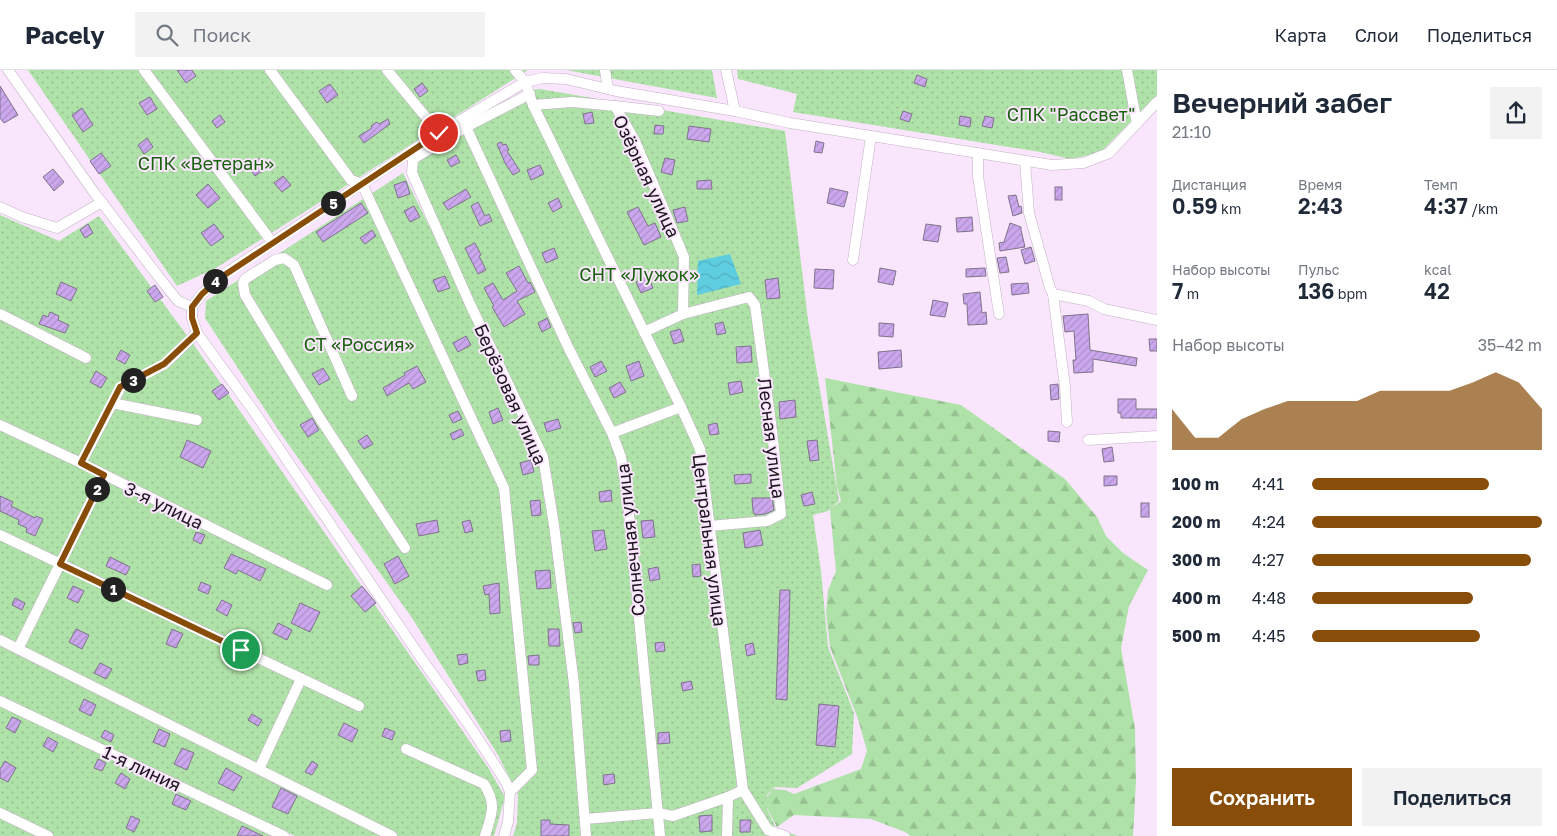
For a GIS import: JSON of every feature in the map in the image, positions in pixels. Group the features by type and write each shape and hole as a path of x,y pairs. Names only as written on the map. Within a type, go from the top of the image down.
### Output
{"street":[{"path":"8,70 102,202 178,301 192,307"},
{"path":"144,70 272,242"},
{"path":"270,70 351,180 362,184 504,488 532,770 510,792"},
{"path":"387,70 439,133"},
{"name":"Центральная улица","path":"515,70 525,82 533,105 682,407 700,449 716,589 743,790 768,833 785,836"},
{"path":"605,70 608,89"},
{"path":"726,70 735,111"},
{"path":"1128,70 1137,124"},
{"path":"504,836 508,822 510,792 506,782 470,725 422,658 255,413 197,333 192,318 192,307 202,294 220,278 272,242 439,133 525,82 543,78 566,80 735,111 790,124 1052,165 1083,163 1109,153 1157,102"},
{"name":"Берёзовая улица","path":"530,94 466,127 413,159 412,173 470,304 543,457 554,525 574,684 586,836"},
{"name":"Озёрная улица","path":"533,105 572,102 615,106 635,141 684,257 683,314"},
{"path":"615,106 659,111"},
{"name":"Солнечная улица","path":"466,127 569,349 612,433 621,456 627,493 660,836"},
{"path":"853,260 871,136"},
{"path":"978,153 978,176 998,314"},
{"path":"1025,161 1030,213 1053,294 1065,386 1067,422"},
{"path":"0,206 22,217 57,228 102,202"},
{"path":"352,396 294,266 284,258 275,260 245,279 243,283 245,295 321,420 406,548"},
{"path":"1053,294 1089,301 1104,309 1157,320"},
{"name":"Лесная улица","path":"683,314 749,298 755,305 772,430 781,514 767,521 710,526"},
{"path":"0,314 86,358"},
{"path":"644,332 683,314"},
{"path":"81,463 120,387 164,364 197,333"},
{"path":"112,403 197,420"},
{"path":"612,433 682,407"},
{"name":"3-я улица","path":"0,425 327,585"},
{"path":"1088,440 1157,436"},
{"path":"18,649 104,475"},
{"path":"0,535 359,706"},
{"path":"0,640 392,836"},
{"path":"259,769 301,679"},
{"name":"1-я линия","path":"0,701 284,836"},
{"path":"406,749 484,784 490,793 493,803 485,836"},
{"path":"586,819 658,813 673,816 743,790"},
{"path":"727,836 728,797"},
{"path":"0,813 48,836"}],"green space":[{"name":"СПК «Ветеран»","path":"28,70 528,70 216,268 177,286"},
{"path":"566,70 712,70 717,98"},
{"name":"СПК \"Рассвет\"","path":"737,70 1157,70 1157,95 1100,153 1070,159 1040,152 793,112 797,94 738,79"},
{"name":"СНТ «Лужок»","path":"540,89 785,131 808,320 839,501 828,511 813,515 821,571 828,647 854,713 852,754 797,788 775,787 767,795 767,809 776,828 798,836 587,836 548,461 410,166 528,90"},
{"name":"СТ «Россия»","path":"403,173 489,347 543,462 578,736 581,836 513,836 517,823 518,795 498,755 412,618 281,434 205,318 206,301"},
{"path":"0,215 59,241 99,216 194,345 489,769 505,797 494,836 295,836 0,697"},
{"path":"825,378 961,405 1065,479 1097,517 1106,536 1123,553 1148,570 1129,606 1121,648 1135,729 1136,780 1133,836 911,836 871,819 794,815 777,827 767,808 767,797 773,789 785,790 794,794 861,769 867,751 858,719 830,647 826,612 828,590 836,571 830,509 841,501 837,487"},
{"path":"0,704 281,836 0,836"}],"water":[{"path":"730,254 741,284 697,295 698,261"}],"building":[{"path":"177,70 192,70 196,76 186,83"},
{"path":"917,75 927,79 925,87 914,83"},
{"path":"422,83 428,91 420,97 414,89"},
{"path":"330,84 338,95 327,103 319,91"},
{"path":"0,86 18,115 4,123 0,118"},
{"path":"150,97 157,109 147,115 139,103"},
{"path":"82,108 93,125 83,132 72,115"},
{"path":"903,111 912,114 909,122 900,119"},
{"path":"592,112 594,123 585,124 583,114"},
{"path":"220,115 225,122 217,128 212,121"},
{"path":"960,116 971,118 970,127 959,125"},
{"path":"985,116 994,118 992,128 982,126"},
{"path":"388,119 390,124 364,143 359,136 372,128 371,126 377,122 379,124"},
{"path":"655,125 664,126 663,134 654,134"},
{"path":"689,126 711,129 709,142 687,139"},
{"path":"147,138 153,147 144,154 138,145"},
{"path":"816,141 824,143 822,153 814,152"},
{"path":"501,142 503,145 506,144 509,150 507,151 520,171 513,175 505,163 497,144"},
{"path":"101,153 111,166 99,174 90,161"},
{"path":"456,155 460,162 451,167 447,160"},
{"path":"260,158 267,168 255,176 248,166"},
{"path":"665,158 675,160 672,175 661,172"},
{"path":"540,165 544,174 531,180 527,170"},
{"path":"53,169 64,182 54,191 43,177"},
{"path":"283,176 291,185 282,192 274,183"},
{"path":"711,180 712,189 697,189 697,181"},
{"path":"406,181 410,194 398,198 394,185"},
{"path":"208,184 220,198 208,208 196,195"},
{"path":"1055,187 1062,187 1062,200 1055,200"},
{"path":"830,188 848,192 844,207 827,203"},
{"path":"466,189 471,197 448,210 443,203"},
{"path":"1016,195 1022,213 1013,216 1008,196"},
{"path":"558,198 562,207 553,212 548,203"},
{"path":"478,202 485,216 489,214 492,221 480,226 471,206"},
{"path":"361,203 368,213 323,242 316,232"},
{"path":"414,206 420,217 410,222 404,211"},
{"path":"638,207 648,226 655,223 661,237 644,245 627,212"},
{"path":"685,207 688,221 677,223 673,210"},
{"path":"972,217 973,231 957,232 956,218"},
{"path":"1010,223 1021,227 1025,247 1000,251 999,243 1004,242"},
{"path":"88,224 93,233 85,238 80,230"},
{"path":"214,224 224,237 211,246 201,233"},
{"path":"926,224 941,226 938,242 923,240"},
{"path":"372,230 376,236 365,244 360,238"},
{"path":"475,243 486,270 478,274 465,248"},
{"path":"1031,247 1035,261 1025,264 1021,250"},
{"path":"554,248 558,258 546,263 542,253"},
{"path":"1006,257 1009,272 1000,273 997,258"},
{"path":"519,266 535,292 517,301 525,314 504,327 492,307 494,306 484,288 493,283 503,300 517,291 506,273"},
{"path":"880,268 896,271 893,285 878,282"},
{"path":"985,268 986,276 966,277 966,269"},
{"path":"815,269 834,270 833,289 814,288"},
{"path":"445,276 450,288 438,292 433,280"},
{"path":"648,276 653,288 641,293 636,282"},
{"path":"778,278 780,298 767,299 765,280"},
{"path":"61,282 77,289 71,301 56,294"},
{"path":"1028,283 1029,293 1012,295 1011,284"},
{"path":"155,285 163,297 155,302 147,291"},
{"path":"980,292 982,313 986,312 987,324 968,325 967,304 964,304 963,294"},
{"path":"933,300 948,303 945,317 930,315"},
{"path":"50,312 59,316 58,320 69,325 65,333 39,324 43,315 48,317"},
{"path":"1088,314 1090,350 1137,358 1136,366 1093,359 1093,372 1074,373 1073,360 1076,360 1074,331 1065,332 1063,316"},
{"path":"547,318 551,327 542,332 538,323"},
{"path":"723,322 726,333 717,335 715,324"},
{"path":"879,323 894,324 893,337 879,336"},
{"path":"680,329 684,341 674,344 670,332"},
{"path":"466,336 471,345 458,352 453,343"},
{"path":"1149,339 1157,339 1157,351 1150,351"},
{"path":"751,346 752,362 737,363 736,347"},
{"path":"121,350 130,355 125,364 116,359"},
{"path":"901,350 902,367 879,369 878,352"},
{"path":"601,361 607,371 595,377 590,367"},
{"path":"639,361 644,376 631,381 626,366"},
{"path":"417,366 426,382 413,389 409,383 387,396 383,388"},
{"path":"323,368 330,379 319,385 312,374"},
{"path":"96,371 107,378 101,388 90,382"},
{"path":"741,381 743,392 730,395 728,383"},
{"path":"620,382 626,392 614,398 609,388"},
{"path":"222,384 229,393 219,400 212,391"},
{"path":"1058,384 1059,399 1051,400 1050,385"},
{"path":"1118,399 1136,399 1136,409 1157,409 1157,418 1121,418 1121,413 1118,413"},
{"path":"795,400 796,417 780,419 779,402"},
{"path":"498,408 503,420 493,424 489,412"},
{"path":"458,411 462,419 453,423 449,415"},
{"path":"312,418 319,430 308,437 300,425"},
{"path":"558,419 561,428 547,432 544,423"},
{"path":"717,423 719,434 710,435 708,425"},
{"path":"461,429 464,435 453,440 450,434"},
{"path":"1048,431 1060,432 1059,442 1048,441"},
{"path":"367,435 373,444 364,449 358,441"},
{"path":"187,440 211,451 203,468 180,457"},
{"path":"817,440 819,460 810,461 807,441"},
{"path":"1112,447 1114,461 1104,462 1102,449"},
{"path":"531,460 534,472 523,475 520,463"},
{"path":"751,474 751,483 735,484 734,475"},
{"path":"1104,476 1117,476 1117,485 1104,486"},
{"path":"611,490 612,501 600,502 599,492"},
{"path":"812,492 815,504 804,506 801,495"},
{"path":"0,496 13,502 11,506 35,518 36,516 43,519 35,536 26,532 27,528 18,524 19,520 0,511"},
{"path":"752,498 772,498 774,510 765,514 755,515"},
{"path":"540,500 541,515 532,516 530,501"},
{"path":"1141,503 1149,503 1149,517 1141,517"},
{"path":"437,520 439,532 419,536 416,524"},
{"path":"470,520 473,531 465,533 462,522"},
{"path":"653,520 655,537 643,538 641,521"},
{"path":"604,530 607,549 595,551 592,531"},
{"path":"760,530 763,545 745,548 743,533"},
{"path":"196,532 205,535 201,544 193,540"},
{"path":"231,554 266,569 260,581 238,570 236,574 224,568"},
{"path":"398,556 409,576 395,584 384,564"},
{"path":"110,557 130,567 126,575 106,566"},
{"path":"700,564 701,576 693,577 692,565"},
{"path":"658,567 660,579 650,581 648,569"},
{"path":"550,570 551,588 537,589 535,571"},
{"path":"201,582 211,586 208,594 198,590"},
{"path":"499,583 500,613 490,614 489,594 485,595 483,586"},
{"path":"73,586 84,591 78,603 67,598"},
{"path":"362,586 376,603 365,612 351,596"},
{"path":"780,590 790,590 787,700 776,699"},
{"path":"15,598 25,603 22,610 12,605"},
{"path":"222,600 232,605 227,616 216,610"},
{"path":"300,603 320,612 310,632 291,623"},
{"path":"581,622 582,632 575,633 573,623"},
{"path":"278,623 292,630 287,640 273,633"},
{"path":"76,629 89,635 82,649 69,642"},
{"path":"172,629 183,634 176,648 166,644"},
{"path":"548,629 559,629 560,646 549,646"},
{"path":"664,642 665,651 656,652 655,643"},
{"path":"753,643 755,654 747,656 745,645"},
{"path":"467,654 468,663 459,665 457,655"},
{"path":"539,655 539,665 529,665 528,656"},
{"path":"100,663 112,669 106,679 94,673"},
{"path":"485,670 486,680 478,681 476,671"},
{"path":"691,681 693,689 683,691 681,683"},
{"path":"84,699 96,705 91,716 79,710"},
{"path":"819,704 839,706 835,747 816,745"},
{"path":"252,714 262,720 258,726 248,720"},
{"path":"12,717 21,721 15,733 6,728"},
{"path":"344,723 358,730 352,742 338,735"},
{"path":"385,728 395,732 392,740 382,736"},
{"path":"159,729 170,734 165,747 153,742"},
{"path":"105,730 114,735 111,742 101,737"},
{"path":"510,730 511,741 501,742 500,731"},
{"path":"669,732 670,743 658,744 658,733"},
{"path":"48,737 58,743 53,752 43,746"},
{"path":"182,748 194,753 187,770 174,764"},
{"path":"98,759 106,763 102,771 94,768"},
{"path":"5,761 16,768 8,782 0,778 0,769"},
{"path":"312,761 318,765 312,775 305,772"},
{"path":"226,768 242,777 234,791 218,783"},
{"path":"121,773 130,779 125,789 115,783"},
{"path":"614,774 615,783 604,785 603,775"},
{"path":"281,788 297,796 288,814 272,807"},
{"path":"176,794 191,801 186,810 172,804"},
{"path":"712,815 712,831 700,832 699,816"},
{"path":"131,816 140,820 134,832 126,828"},
{"path":"541,820 550,820 550,824 569,825 569,836 541,836"},
{"path":"740,820 751,820 750,832 740,832"},
{"path":"242,826 263,836 237,836"}],"route":[{"path":"241,650 60,564 104,475 81,463 120,387 164,364 197,333 192,318 192,307 202,294 220,278 272,242 439,133"}]}
